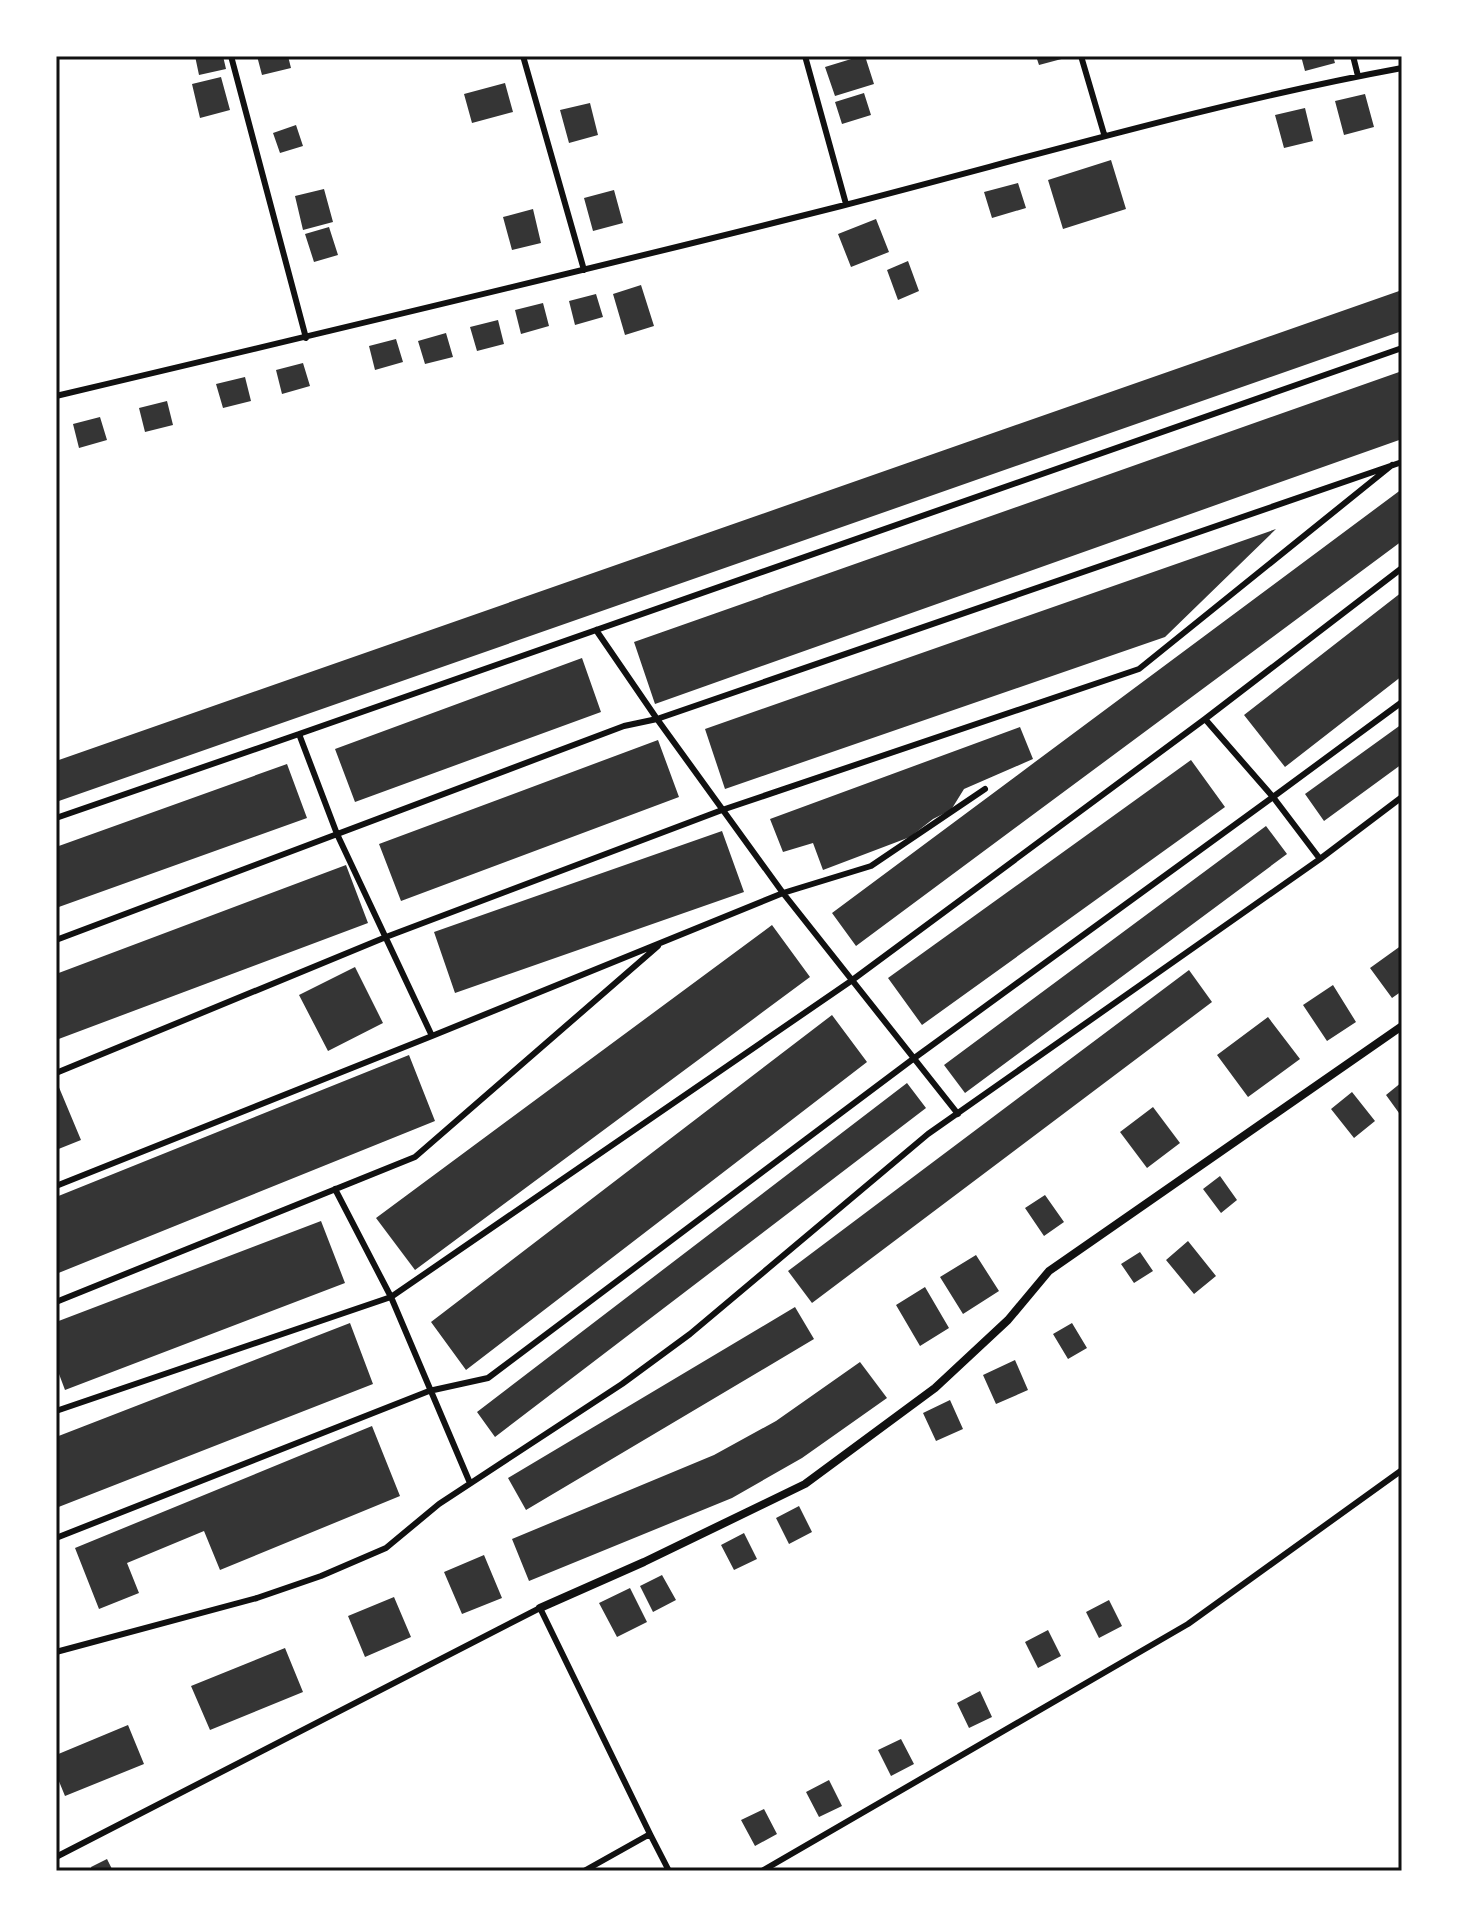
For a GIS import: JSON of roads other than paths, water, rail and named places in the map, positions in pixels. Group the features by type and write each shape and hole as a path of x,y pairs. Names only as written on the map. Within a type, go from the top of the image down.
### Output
{"street":[{"path":"540,1608 644,1562 805,1484 935,1388 1008,1320 1049,1271 1402,1026"}],"lane":[{"path":"231,56 306,338"},
{"path":"523,56 584,270"},
{"path":"805,56 846,204"},
{"path":"1081,56 1104,134"},
{"path":"1353,56 1358,76"},
{"path":"56,394 306,338 584,270 846,204 1104,134 1402,68"},
{"path":"56,818 1402,348"},
{"path":"56,940 624,726 657,719 1402,462"},
{"path":"56,1073 386,937 722,810 1139,669 1392,465"},
{"path":"56,1411 391,1297 851,981 1205,719 1402,568"},
{"path":"596,630 783,893 958,1114"},
{"path":"56,1538 429,1391 488,1378 913,1059 1402,702"},
{"path":"1205,719 1273,797 1320,859"},
{"path":"299,734 337,834 432,1036"},
{"path":"56,1186 783,893 871,866 985,789"},
{"path":"56,1652 257,1598 321,1576 386,1548 439,1504 622,1384 690,1334 916,1144 1320,859 1402,797"},
{"path":"56,1302 415,1157 664,941"},
{"path":"335,1189 391,1297 470,1483"},
{"path":"762,1871 1188,1624 1402,1470"},
{"path":"56,1857 540,1608 669,1871"},
{"path":"584,1871 650,1834"}]}
